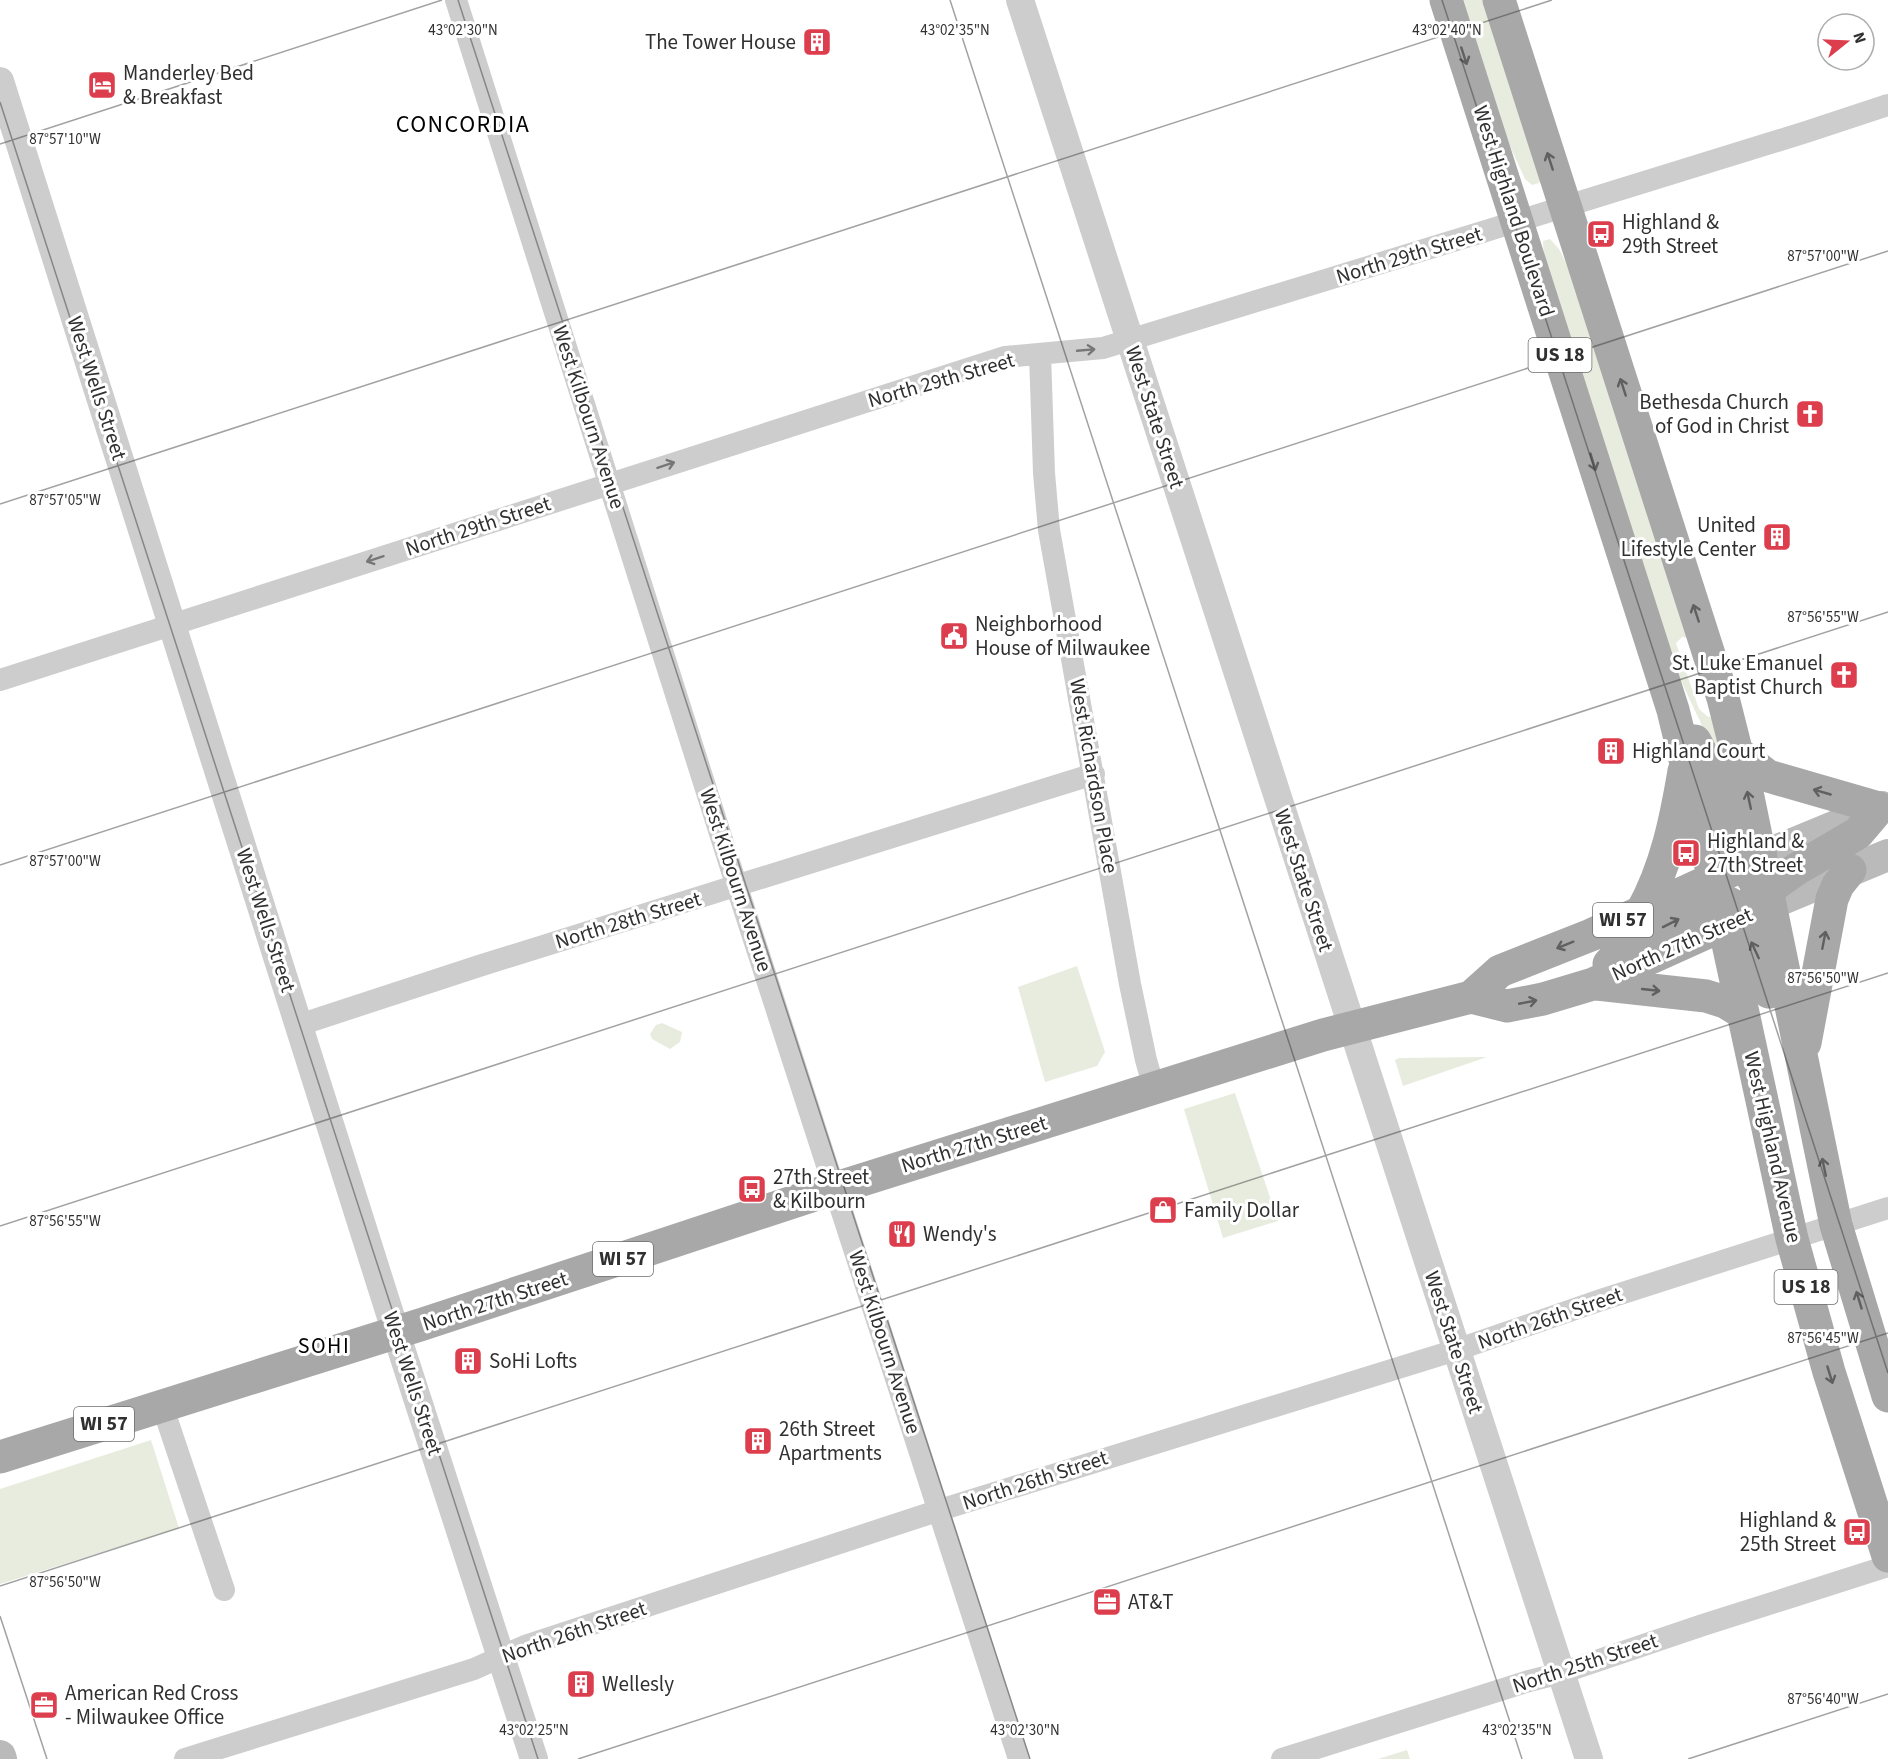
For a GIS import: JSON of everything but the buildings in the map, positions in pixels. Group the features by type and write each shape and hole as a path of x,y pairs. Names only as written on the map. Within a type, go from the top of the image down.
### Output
{"main road":[{"name":"West Highland Boulevard","path":"1446,0 1673,711 1725,903 1743,1012"},
{"name":"US 18","path":"1499,0 1723,698 1738,753 1759,881"},
{"path":"1673,711 1692,735 1709,768 1759,881 1795,870 1858,833 1883,806 1768,776 1738,753"},
{"path":"1642,911 1656,886 1665,860 1685,760"},
{"name":"North 27th Street","path":"1471,997 1508,1006 1543,999 1593,984 1759,881 1850,870 1888,855"},
{"path":"1802,1060 1832,898 1838,885 1850,870"},
{"name":"North 27th Street","path":"0,1457 396,1333 835,1188 1323,1035 1471,997 1500,971 1591,935 1642,911 1725,903 1759,881"},
{"name":"West Highland Avenue","path":"1759,881 1802,1060 1836,1225 1888,1396"},
{"path":"1725,903 1761,963 1784,1036 1802,1060"},
{"name":"WI 57","path":"1593,984 1706,996 1725,1002 1743,1012"},
{"name":"West Highland Avenue","path":"1743,1012 1792,1239 1829,1372 1888,1556"}],"street":[{"name":"West Kilbourn Avenue","path":"456,0 737,887 1019,1759"},
{"name":"West State Street","path":"1020,0 1589,1759"},
{"name":"West Wells Street","path":"0,81 396,1333 534,1759"},
{"name":"North 29th Street","path":"0,680 1005,357 1103,348 1817,129 1888,105"},
{"name":"West Richardson Place","path":"1040,354 1044,473 1049,530 1133,995 1154,1088"},
{"name":"North 28th Street","path":"299,1025 479,966 1094,774"},
{"name":"North 26th Street","path":"185,1759 474,1669 525,1646 940,1510 1456,1350 1888,1208"},
{"path":"162,1405 224,1590"},
{"name":"North 25th Street","path":"1282,1759 1561,1673 1888,1566"}],"shaded area":[{"path":"1461,0 1489,0 1541,179 1539,183 1532,185 1525,179 1499,122"},
{"path":"1550,239 1559,249 1585,300 1692,638 1682,637 1676,643 1699,709 1707,716 1717,720 1733,782 1704,730 1676,670 1544,259 1543,241"},
{"path":"1077,966 1105,1052 1097,1066 1045,1082 1018,987"},
{"path":"662,1023 682,1032 680,1042 670,1049 652,1039 650,1034 656,1025"},
{"path":"1487,1057 1403,1086 1395,1060 1399,1058"},
{"path":"1235,1093 1278,1221 1223,1238 1184,1109"},
{"path":"151,1440 179,1528 0,1584 0,1489"},
{"path":"1407,1750 1410,1759 1378,1759"}],"place":[{"name":"The Tower House","path":"817,42"},
{"name":"Manderley Bed & Breakfast","path":"102,85"},
{"name":"Highland & 29th Street","path":"1601,234"},
{"name":"Bethesda Church of God in Christ","path":"1810,414"},
{"name":"United Lifestyle Center","path":"1777,537"},
{"name":"Neighborhood House of Milwaukee","path":"954,636"},
{"name":"St. Luke Emanuel Baptist Church","path":"1844,675"},
{"name":"Highland Court","path":"1611,751"},
{"name":"Highland & 27th Street","path":"1686,853"},
{"name":"27th Street & Kilbourn","path":"752,1189"},
{"name":"Family Dollar","path":"1163,1210"},
{"name":"Wendy's","path":"902,1234"},
{"name":"SoHi Lofts","path":"468,1361"},
{"name":"26th Street Apartments","path":"758,1441"},
{"name":"Highland & 25th Street","path":"1857,1532"},
{"name":"AT&T","path":"1107,1602"},
{"name":"Wellesly","path":"581,1684"},
{"name":"American Red Cross - Milwaukee Office","path":"44,1705"}],"district":[{"name":"CONCORDIA","path":"463,124"},
{"name":"SOHI","path":"324,1346"}]}
